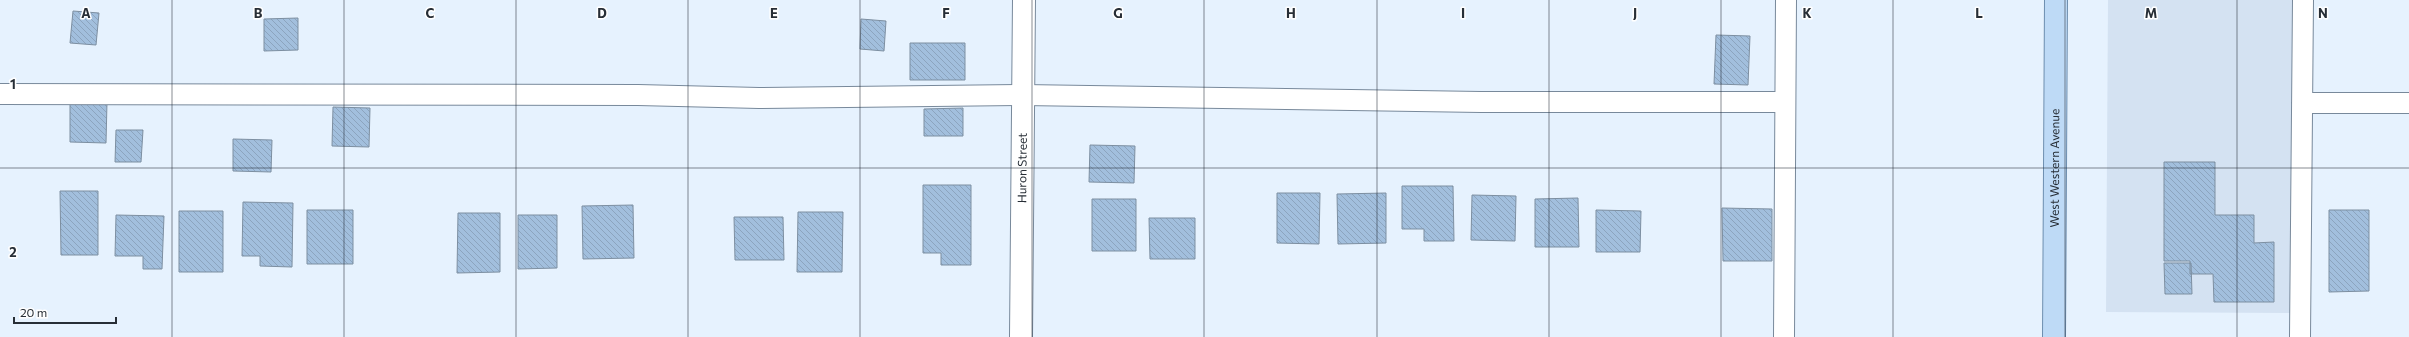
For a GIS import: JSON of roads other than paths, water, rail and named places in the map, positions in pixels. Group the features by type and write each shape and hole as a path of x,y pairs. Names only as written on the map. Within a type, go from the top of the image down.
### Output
{"main road":[{"name":"West Western Avenue","path":"2054,337 2056,0"}],"street":[{"name":"Huron Street","path":"1022,337 1024,0"}],"lane":[{"path":"1784,337 1786,0"},
{"path":"2300,337 2303,0"},
{"path":"0,94 638,96 759,98 1023,95 1481,102 1785,102"},
{"path":"2302,103 2409,103"}]}
